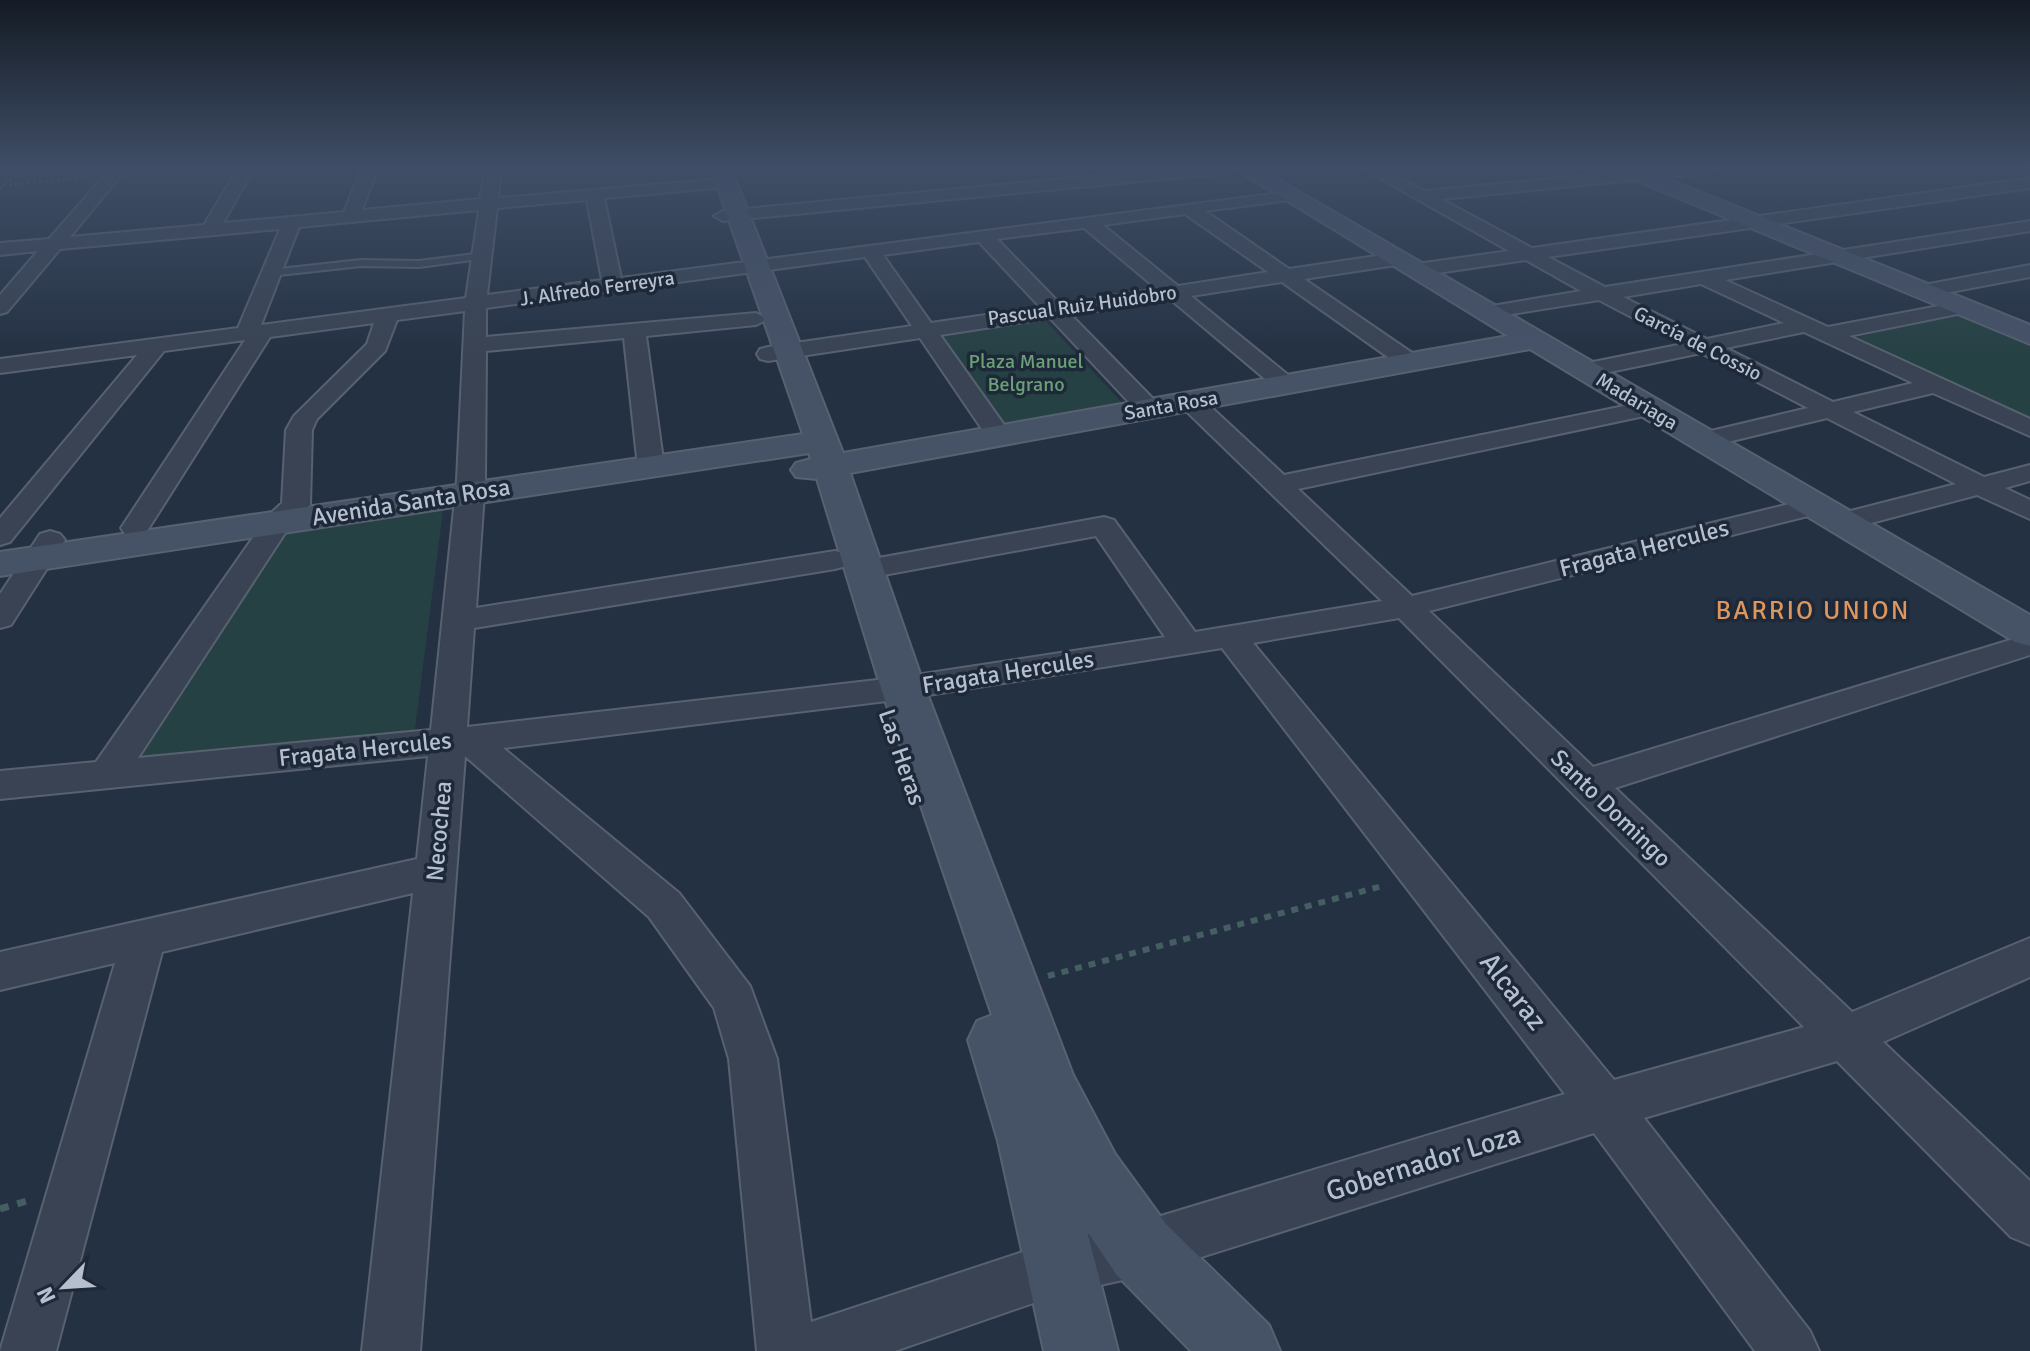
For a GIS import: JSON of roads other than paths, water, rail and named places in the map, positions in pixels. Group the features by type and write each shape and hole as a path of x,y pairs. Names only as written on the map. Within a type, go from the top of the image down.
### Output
{"main road":[{"name":"Las Heras","path":"736,231 812,447 891,689 1031,1141 1081,1351"},
{"name":"Madariaga","path":"1350,231 2030,633"},
{"path":"1779,231 2027,332"},
{"name":"Las Heras","path":"749,267 756,319 778,352"},
{"name":"Santa Rosa","path":"812,447 999,436 1534,340"},
{"name":"Avenida Santa Rosa","path":"0,547 44,549 650,461 812,447"},
{"name":"Avenida Santa Rosa","path":"0,564 44,549 135,528 287,513"},
{"name":"Las Heras","path":"891,689 1012,986 1045,1085 1091,1178 1141,1249 1243,1351"}],"street":[{"path":"0,308 65,231"},
{"path":"0,249 181,231"},
{"path":"135,528 254,333 270,273 288,231"},
{"name":"Necochea","path":"391,1351 436,871 458,739 459,621 470,486 476,304 485,231"},
{"path":"606,231 613,286"},
{"name":"J. Alfredo Ferreyra","path":"0,366 1012,231"},
{"path":"1099,231 1285,384"},
{"path":"1221,231 1410,362"},
{"name":"García de Cossio","path":"1486,231 1827,410 2030,511"},
{"name":"Pascual Ruiz Huidobro","path":"778,352 1285,275 1527,254 1688,231"},
{"path":"1973,231 2017,246"},
{"path":"1487,312 1993,231"},
{"path":"1666,234 1748,272"},
{"path":"983,235 1149,409"},
{"path":"870,250 999,436"},
{"path":"1924,291 2030,271"},
{"path":"1706,279 2030,428"},
{"path":"1586,370 1705,347 1965,307"},
{"path":"108,774 287,513 299,430 306,416 377,346 388,315"},
{"path":"475,345 756,319"},
{"path":"634,331 650,461"},
{"path":"0,536 156,346"},
{"path":"1703,440 1935,385"},
{"name":"Santo Domingo","path":"1190,401 1406,607 2030,1218"},
{"path":"1276,485 1649,408"},
{"name":"Fragata Hercules","path":"0,785 458,739 891,689 1406,607 2030,473"},
{"name":"Alcaraz","path":"848,565 1104,526 1423,875 1790,1351"},
{"path":"0,618 44,549"},
{"path":"459,621 848,565"},
{"path":"1586,783 2030,644"},
{"path":"458,739 664,905 734,1000 753,1059 786,1351"},
{"path":"0,971 436,871"},
{"path":"27,1351 144,938"},
{"name":"Gobernador Loza","path":"811,1351 1059,1267 1141,1249 1604,1106 1845,1037 2030,957"}],"lane":[{"path":"270,273 361,263 419,264 483,256"}],"district":[{"name":"BARRIO UNION","path":"1813,610"}],"park label":[{"name":"Plaza Manuel Belgrano","path":"1026,372"}]}
